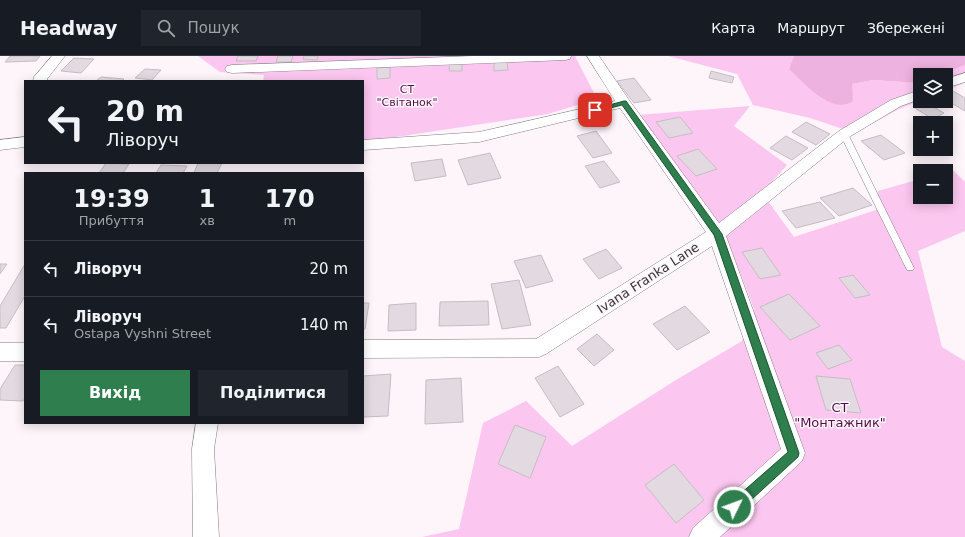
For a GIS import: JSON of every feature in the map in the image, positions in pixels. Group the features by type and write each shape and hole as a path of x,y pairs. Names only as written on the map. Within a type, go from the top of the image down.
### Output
{"street":[{"path":"40,80 59,56"},
{"path":"232,68 307,67 565,56"},
{"path":"592,56 717,234 794,453 702,537"},
{"path":"953,81 965,77"},
{"name":"Ivana Franka Lane","path":"364,349 539,348 717,234 844,134 896,103 913,97"},
{"path":"364,145 479,137 624,103"},
{"path":"0,145 24,142"},
{"path":"0,352 24,352"},
{"path":"206,537 203,449 207,424"}],"lane":[{"path":"844,134 910,268"}],"green space":[{"name":"СТ \"Світанок\"","path":"198,56 575,56 597,99 548,114 364,142 364,80 263,80 264,75 220,72"},
{"path":"668,56 794,56 789,69 852,84 873,80 913,83 913,103 855,133 810,118 753,105 737,74"},
{"path":"965,65 965,83 953,87 953,70"},
{"name":"СТ \"Монтажник\"","path":"750,106 734,126 787,165 762,193 794,237 876,210 878,191 913,181 913,204 953,204 953,170 965,182 965,231 918,251 942,347 965,361 965,537 422,537 459,529 483,423 526,401 572,446 676,380 742,341 754,309 728,241 638,115"}],"shaded area":[{"path":"794,56 965,56 965,65 953,70 953,68 913,68 913,83 873,80 852,84 853,101 845,104 836,104 818,96 789,69"}],"building":[{"path":"10,56 40,56 36,61 5,62"},
{"path":"238,56 258,56 256,61 236,61"},
{"path":"278,56 293,56 291,62 276,62"},
{"path":"304,56 318,56 317,60 303,59"},
{"path":"74,58 94,59 81,73 61,71"},
{"path":"494,60 507,60 508,70 494,71"},
{"path":"450,63 462,63 462,71 449,71"},
{"path":"390,67 390,78 377,79 377,68"},
{"path":"145,69 161,70 152,80 135,78"},
{"path":"711,71 734,77 732,83 709,78"},
{"path":"101,77 124,79 123,80 97,80"},
{"path":"634,78 651,100 634,103 617,81"},
{"path":"953,91 965,98 965,111 953,104"},
{"path":"915,108 935,108 944,113 938,116 928,116"},
{"path":"680,117 693,133 669,138 656,122"},
{"path":"806,122 830,134 816,145 792,132"},
{"path":"596,131 612,153 593,158 577,136"},
{"path":"881,135 905,153 884,160 861,141"},
{"path":"786,136 808,148 792,160 770,148"},
{"path":"698,149 717,169 696,176 677,156"},
{"path":"490,153 501,178 468,185 458,160"},
{"path":"442,159 446,176 415,181 411,163"},
{"path":"604,161 620,182 600,188 585,166"},
{"path":"105,164 129,164 124,172 100,172"},
{"path":"198,164 222,164 218,172 194,172"},
{"path":"161,165 187,166 184,172 157,172"},
{"path":"853,188 872,205 839,216 820,198"},
{"path":"820,202 835,218 796,228 782,211"},
{"path":"762,248 781,275 760,279 742,252"},
{"path":"606,249 622,268 599,279 583,259"},
{"path":"541,255 553,281 526,288 514,261"},
{"path":"0,264 7,264 0,274"},
{"path":"24,266 24,298 6,328 0,328 0,306"},
{"path":"853,275 870,295 855,298 839,278"},
{"path":"519,280 531,325 502,329 491,284"},
{"path":"789,294 820,326 790,340 760,307"},
{"path":"488,301 489,325 439,326 440,302"},
{"path":"364,303 369,303 365,329"},
{"path":"416,303 416,330 388,331 389,305"},
{"path":"685,306 710,332 677,350 653,324"},
{"path":"597,334 614,350 594,366 577,349"},
{"path":"839,345 852,360 828,369 816,353"},
{"path":"15,365 24,365 23,401 0,400 0,389"},
{"path":"558,366 584,404 560,417 535,378"},
{"path":"391,374 388,416 364,417 364,376"},
{"path":"816,376 850,379 861,413 826,410"},
{"path":"461,378 463,422 425,424 426,380"},
{"path":"515,425 546,437 530,478 498,464"},
{"path":"674,464 704,500 676,523 645,485"}],"route":[{"path":"595,110 624,103 717,234 794,453 734,507"}]}
